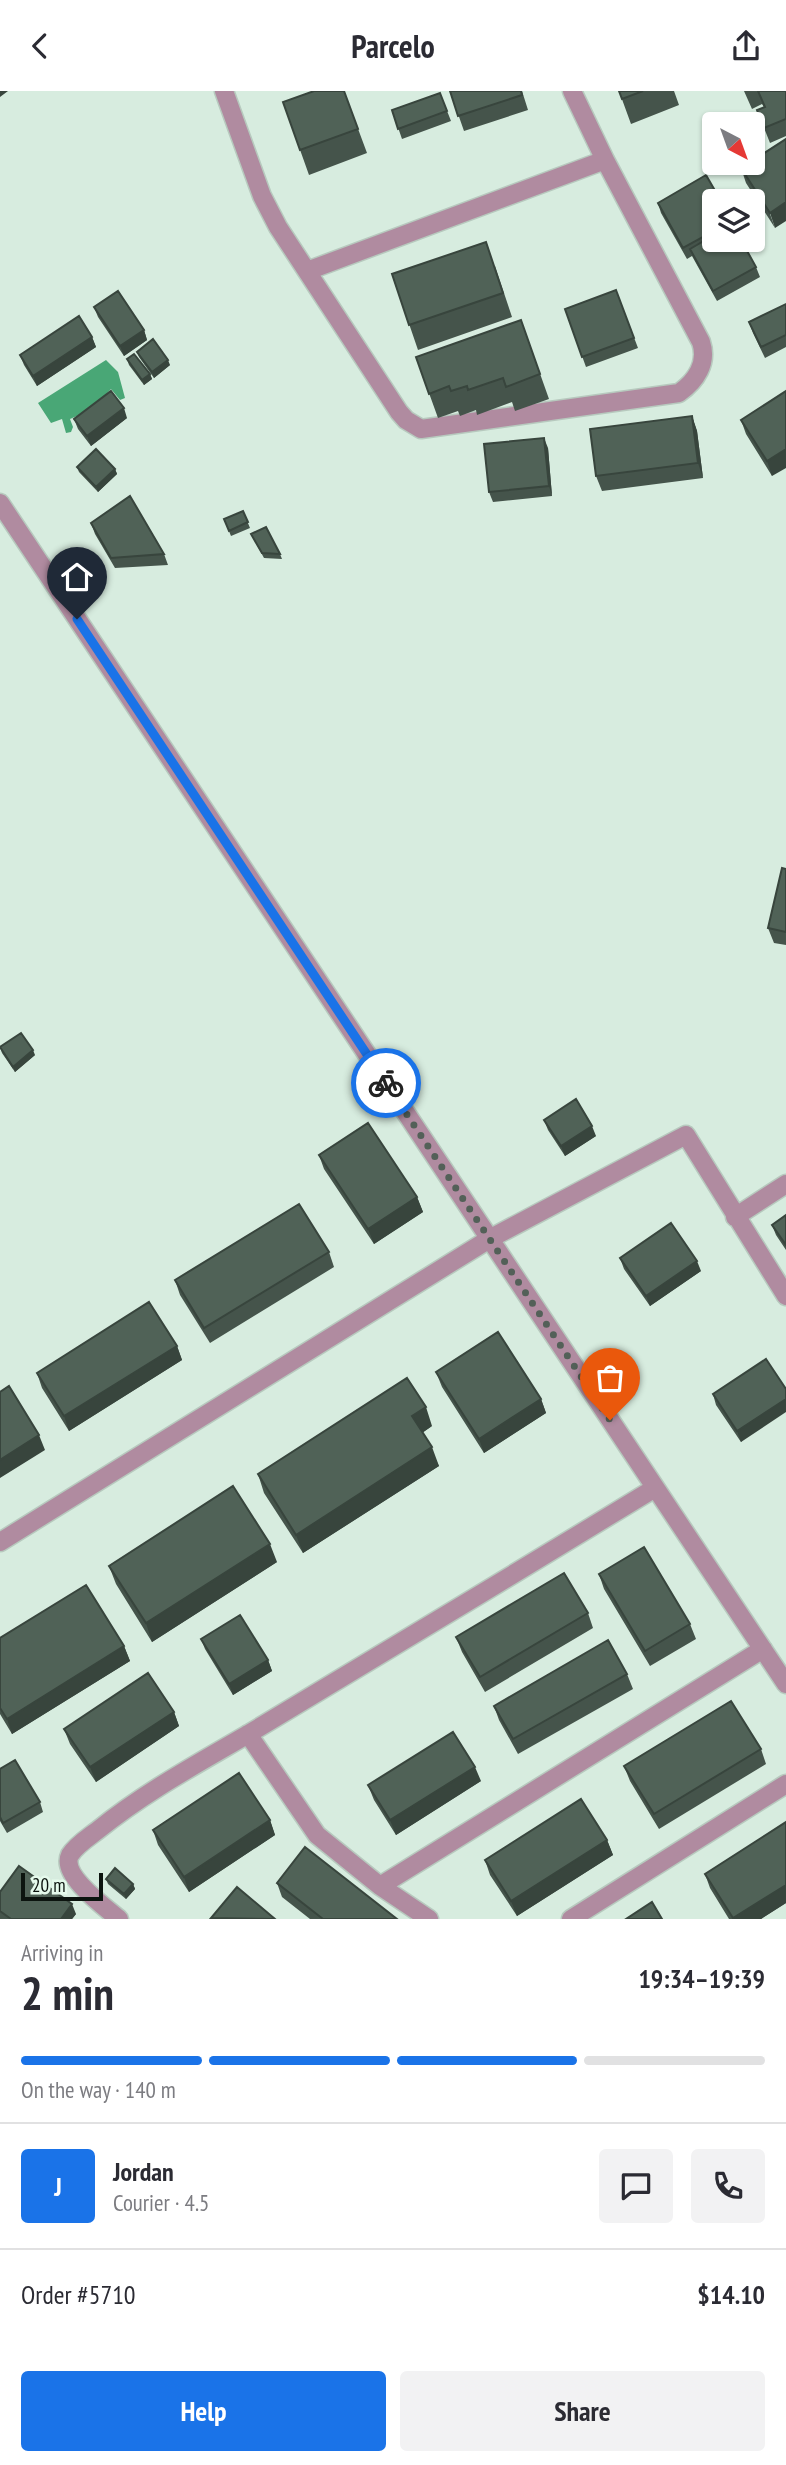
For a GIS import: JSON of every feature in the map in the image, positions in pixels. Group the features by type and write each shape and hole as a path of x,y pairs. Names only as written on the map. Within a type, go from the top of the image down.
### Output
{"street":[{"path":"224,91 262,197 278,227 399,412 421,429 679,393 701,369 704,351 572,91"},
{"path":"307,271 605,160"},
{"path":"0,503 786,1683"},
{"path":"0,1542 491,1238 686,1135 786,1296"},
{"path":"735,1217 786,1184"},
{"path":"120,1919 80,1884 68,1864 70,1856 115,1817 169,1779 655,1488"},
{"path":"380,1886 763,1649"},
{"path":"248,1734 317,1835 380,1886 429,1919"},
{"path":"571,1919 786,1784"}],"shaded area":[{"path":"106,360 118,372 125,398 120,400 111,389 93,409 70,419 73,427 71,432 66,433 62,419 51,423 38,403"}],"building":[{"path":"314,91 344,91 358,129 300,150 283,102"},
{"path":"450,91 521,91 522,95 458,116"},
{"path":"619,91 643,91 622,99"},
{"path":"758,91 786,91 786,119 765,128 765,112 757,110 765,107"},
{"path":"440,93 447,111 398,129 392,110"},
{"path":"786,139 786,202 770,213 765,205 765,189 755,189 746,175 765,175 765,153"},
{"path":"706,175 714,189 702,189 702,238 683,248 658,203"},
{"path":"486,242 503,293 409,325 392,274"},
{"path":"702,242 702,252 748,252 756,267 713,291 690,249"},
{"path":"616,290 634,338 582,357 565,309"},
{"path":"118,291 144,330 120,346 94,307"},
{"path":"786,304 786,335 761,347 749,322"},
{"path":"79,316 92,337 33,376 20,355"},
{"path":"521,320 540,374 506,387 503,378 468,390 467,386 451,391 449,386 429,394 416,357"},
{"path":"153,339 168,360 152,372 137,352"},
{"path":"134,354 150,374 142,380 127,359"},
{"path":"111,391 124,408 87,436 74,419"},
{"path":"786,391 786,449 767,461 741,420"},
{"path":"692,416 698,463 596,476 590,429"},
{"path":"544,438 549,486 489,492 484,444"},
{"path":"96,449 115,469 96,487 77,467"},
{"path":"130,496 164,554 111,558 91,523"},
{"path":"243,511 248,522 229,531 224,519"},
{"path":"266,527 280,554 262,553 251,534"},
{"path":"782,868 786,869 786,932 768,928"},
{"path":"21,1033 33,1050 13,1067 0,1047"},
{"path":"576,1099 592,1126 561,1146 544,1120"},
{"path":"368,1123 417,1197 368,1229 319,1155"},
{"path":"299,1204 329,1252 204,1328 175,1280"},
{"path":"786,1215 786,1245 772,1225"},
{"path":"671,1223 697,1261 646,1296 620,1258"},
{"path":"149,1302 177,1346 64,1416 37,1373"},
{"path":"498,1332 541,1399 479,1439 436,1372"},
{"path":"766,1359 786,1389 786,1399 737,1431 713,1394"},
{"path":"407,1378 426,1407 412,1416 432,1447 296,1535 258,1474"},
{"path":"9,1386 39,1435 0,1460 0,1392"},
{"path":"233,1486 270,1544 146,1623 109,1566"},
{"path":"644,1547 690,1624 645,1651 599,1574"},
{"path":"564,1573 588,1613 480,1677 456,1637"},
{"path":"86,1585 124,1646 7,1719 0,1708 0,1638"},
{"path":"240,1615 268,1660 229,1684 201,1639"},
{"path":"608,1640 627,1674 513,1739 494,1706"},
{"path":"148,1673 174,1712 90,1767 64,1729"},
{"path":"731,1701 761,1749 654,1814 624,1766"},
{"path":"453,1732 475,1767 390,1820 368,1785"},
{"path":"15,1760 40,1802 3,1823 0,1817 0,1769"},
{"path":"239,1773 270,1820 184,1877 153,1830"},
{"path":"581,1799 607,1840 511,1901 485,1860"},
{"path":"786,1822 786,1885 733,1918 705,1874"},
{"path":"305,1847 397,1919 323,1919 277,1883"},
{"path":"19,1866 72,1904 61,1919 11,1919 0,1911 0,1892"},
{"path":"115,1868 133,1884 124,1894 106,1879"},
{"path":"237,1887 275,1919 211,1918"},
{"path":"652,1902 662,1919 626,1919"}],"way so far":[{"path":"386,1083 610,1420"}],"route":[{"path":"77,619 386,1083"}]}
